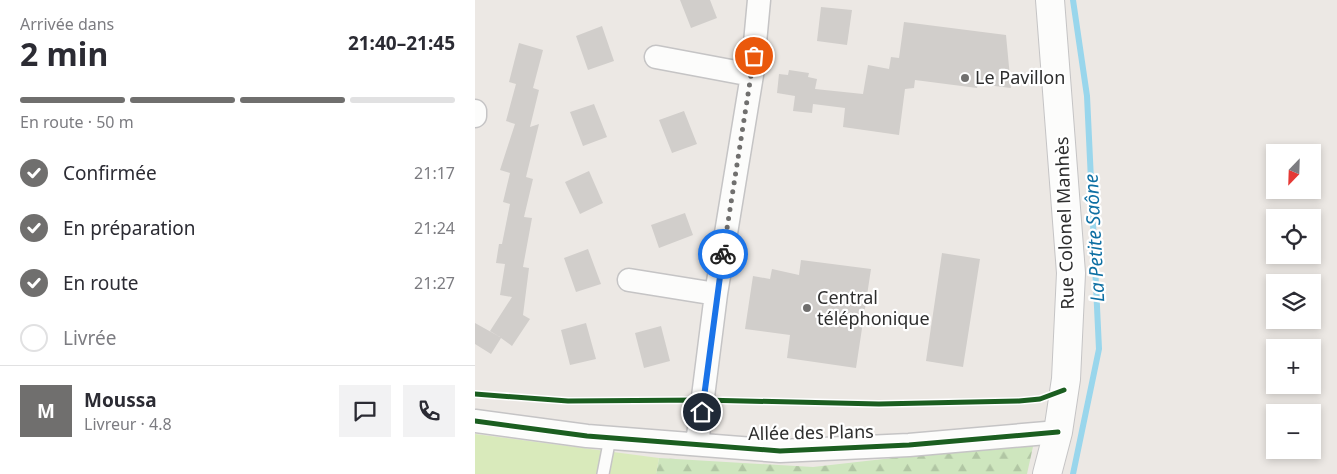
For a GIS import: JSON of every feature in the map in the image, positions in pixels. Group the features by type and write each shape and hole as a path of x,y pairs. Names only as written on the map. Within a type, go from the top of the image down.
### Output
{"street":[{"path":"697,444 716,294 752,75 759,0"},
{"name":"Rue Colonel Manhès","path":"1047,474 1058,432 1066,379 1071,273 1050,0"},
{"path":"656,57 752,75"},
{"path":"475,111 475,116"},
{"path":"629,280 716,294"},
{"name":"Allée des Plans","path":"475,421 610,438 780,451 909,445 1058,432"}],"lane":[{"path":"603,474 610,438"}],"green space":[{"path":"475,434 659,458 656,474 475,474"},
{"path":"1034,442 1027,474 656,474 659,458 813,467"}],"building":[{"path":"680,0 710,0 717,18 691,28"},
{"path":"821,7 852,10 847,45 817,41"},
{"name":"Le Pavillon","path":"904,22 1006,35 1011,88 978,84 977,88 915,80 914,88 905,89 899,135 843,127 845,108 813,104 812,113 793,111 795,96 777,93 779,74 788,75 789,70 809,73 808,77 817,79 815,89 863,94 868,65 889,69 891,57 899,58"},
{"path":"602,26 614,61 588,70 576,36"},
{"path":"519,43 543,50 533,88 539,90 530,127 539,124 526,177 533,179 524,217 532,218 523,267 529,268 523,315 530,319 512,346 501,338 491,354 475,344 475,323 500,337 490,331 512,297 500,295 505,264 496,263 510,204 503,202 510,173 500,170 515,124 506,121 516,84 509,82"},
{"path":"594,104 607,137 583,146 570,112"},
{"path":"684,111 697,144 672,153 659,120"},
{"path":"589,171 603,203 580,214 565,182"},
{"path":"685,213 693,235 659,248 651,225"},
{"path":"588,249 601,284 576,292 564,258"},
{"path":"942,253 980,259 963,367 926,361"},
{"name":"Central téléphonique","path":"801,260 871,269 856,368 787,358 790,335 745,329 753,276 770,279 772,269 799,275"},
{"path":"586,323 596,359 570,365 561,330"},
{"path":"661,326 670,361 644,368 635,333"}],"waterway":[{"name":"La Petite Saône","path":"1073,0 1087,96 1099,349 1073,474"}],"cycle path":[{"path":"475,394 568,401 702,400 879,404 1019,401 1040,399 1064,390"},
{"path":"475,421 587,436 780,451 909,445 1058,432"}],"way so far":[{"path":"723,254 754,56"}],"place":[{"name":"Le Pavillon","path":"965,78"},
{"name":"Central téléphonique","path":"807,308"}],"route":[{"path":"702,412 716,294 723,254"}]}
